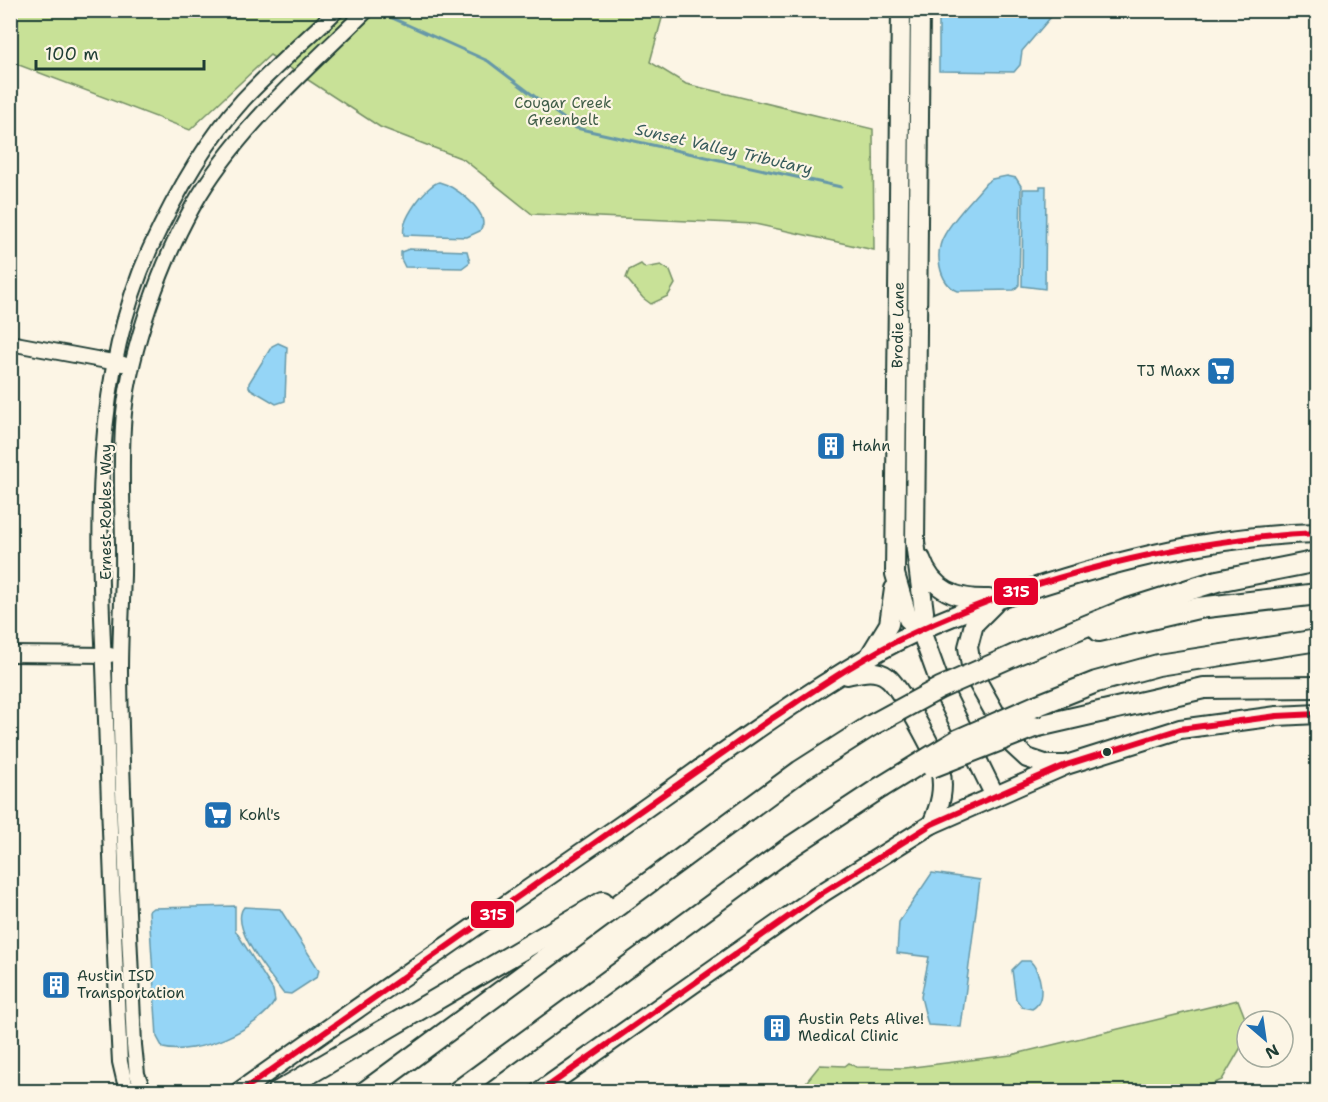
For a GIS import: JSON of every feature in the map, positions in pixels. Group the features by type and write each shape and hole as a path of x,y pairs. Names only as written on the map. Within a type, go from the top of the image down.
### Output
{"highway":[{"path":"365,1092 669,866 800,771 872,724 940,688 1125,610 1216,581 1317,561"},
{"path":"1051,642 1198,608 1317,594"},
{"path":"457,1092 792,846 958,740 1096,682 1158,665 1317,640"},
{"path":"880,788 1034,727 1204,688 1317,687"},
{"path":"278,1092 334,1057 669,866"}],"main road":[{"name":"Brodie Lane","path":"902,10 895,574 908,619 921,631 941,686 995,796"},
{"name":"Brodie Lane","path":"920,10 915,542 924,612 921,631"},
{"path":"899,218 906,235 910,296 917,302"},
{"path":"239,1092 869,656 921,631 999,599 1142,555 1230,539 1317,533"},
{"path":"915,542 925,570 937,587 969,600 999,599"},
{"path":"869,656 889,624 894,605 895,574"},
{"path":"999,599 974,624 968,647 972,672 1013,745 1027,758 1048,765 1066,765"},
{"path":"836,678 868,670 887,676 900,691 940,769 940,806 932,824"},
{"path":"538,1092 822,893 932,824 1066,765 1180,729 1277,716 1317,714"}],"street":[{"name":"Ernest Robles Way","path":"127,1092 120,1062 103,655 106,407 133,296 144,263 191,172 242,101 337,10"},
{"name":"Ernest Robles Way","path":"144,1092 137,1074 134,1045 122,718 124,552 121,483 124,411 134,366 168,256 193,206 221,161 256,121 363,15"},
{"path":"10,343 134,366"},
{"path":"10,654 121,655"},
{"path":"105,718 122,718"},
{"path":"109,821 126,820"}],"green space":[{"name":"Cougar Creek Greenbelt","path":"11,11 664,11 650,62 686,84 873,129 874,250 755,224 532,214 463,159 380,127 270,55 190,130 11,62"},
{"path":"641,264 645,268 661,265 670,271 675,284 668,296 651,304 626,278 629,270"},
{"path":"1238,1000 1242,1009 1235,1009 1235,1058 1222,1080 1196,1091 799,1091 820,1065 845,1066 849,1063 856,1067 905,1068 1011,1055"}],"water":[{"path":"1019,10 1020,14 1029,14 1033,11 1056,11 1022,51 1020,65 1014,72 939,71 939,11"},
{"path":"1007,176 1016,178 1021,186 1019,285 1014,290 958,291 951,287 942,274 939,258 942,241 954,221 986,183 992,179"},
{"path":"439,182 460,193 473,204 482,217 483,224 480,231 467,237 404,235 406,221 415,205 427,190"},
{"path":"1040,186 1046,186 1045,289 1022,286 1023,189 1040,189"},
{"path":"409,249 467,251 470,262 462,268 405,267 401,259 401,252"},
{"path":"278,343 287,347 285,401 276,404 249,388 249,383 272,346"},
{"path":"932,873 980,880 961,1027 928,1025 921,997 929,957 897,953 899,922"},
{"path":"235,906 235,930 273,990 275,1001 255,1022 225,1038 192,1048 163,1048 157,1037 149,911 153,908"},
{"path":"244,907 280,909 319,970 317,977 291,994 283,993 246,938 241,915"},
{"path":"1021,961 1030,961 1034,966 1041,986 1040,1000 1032,1009 1022,1007 1016,999 1012,970"}],"waterway":[{"name":"Sunset Valley Tributary","path":"385,10 390,17 488,61 576,128 841,187"}],"transit line":[{"name":"315","path":"240,1092 771,719 889,645 954,615 1003,596 1107,565 1214,543 1318,533"},
{"name":"315","path":"540,1092 822,893 932,824 1066,765 1180,729 1277,716 1318,714"}],"place":[{"name":"TJ Maxx","path":"1221,371"},
{"name":"Hahn","path":"831,446"},
{"name":"Kohl's","path":"218,815"},
{"name":"Austin ISD Transportation","path":"56,985"},
{"name":"Austin Pets Alive! Medical Clinic","path":"777,1028"}]}
